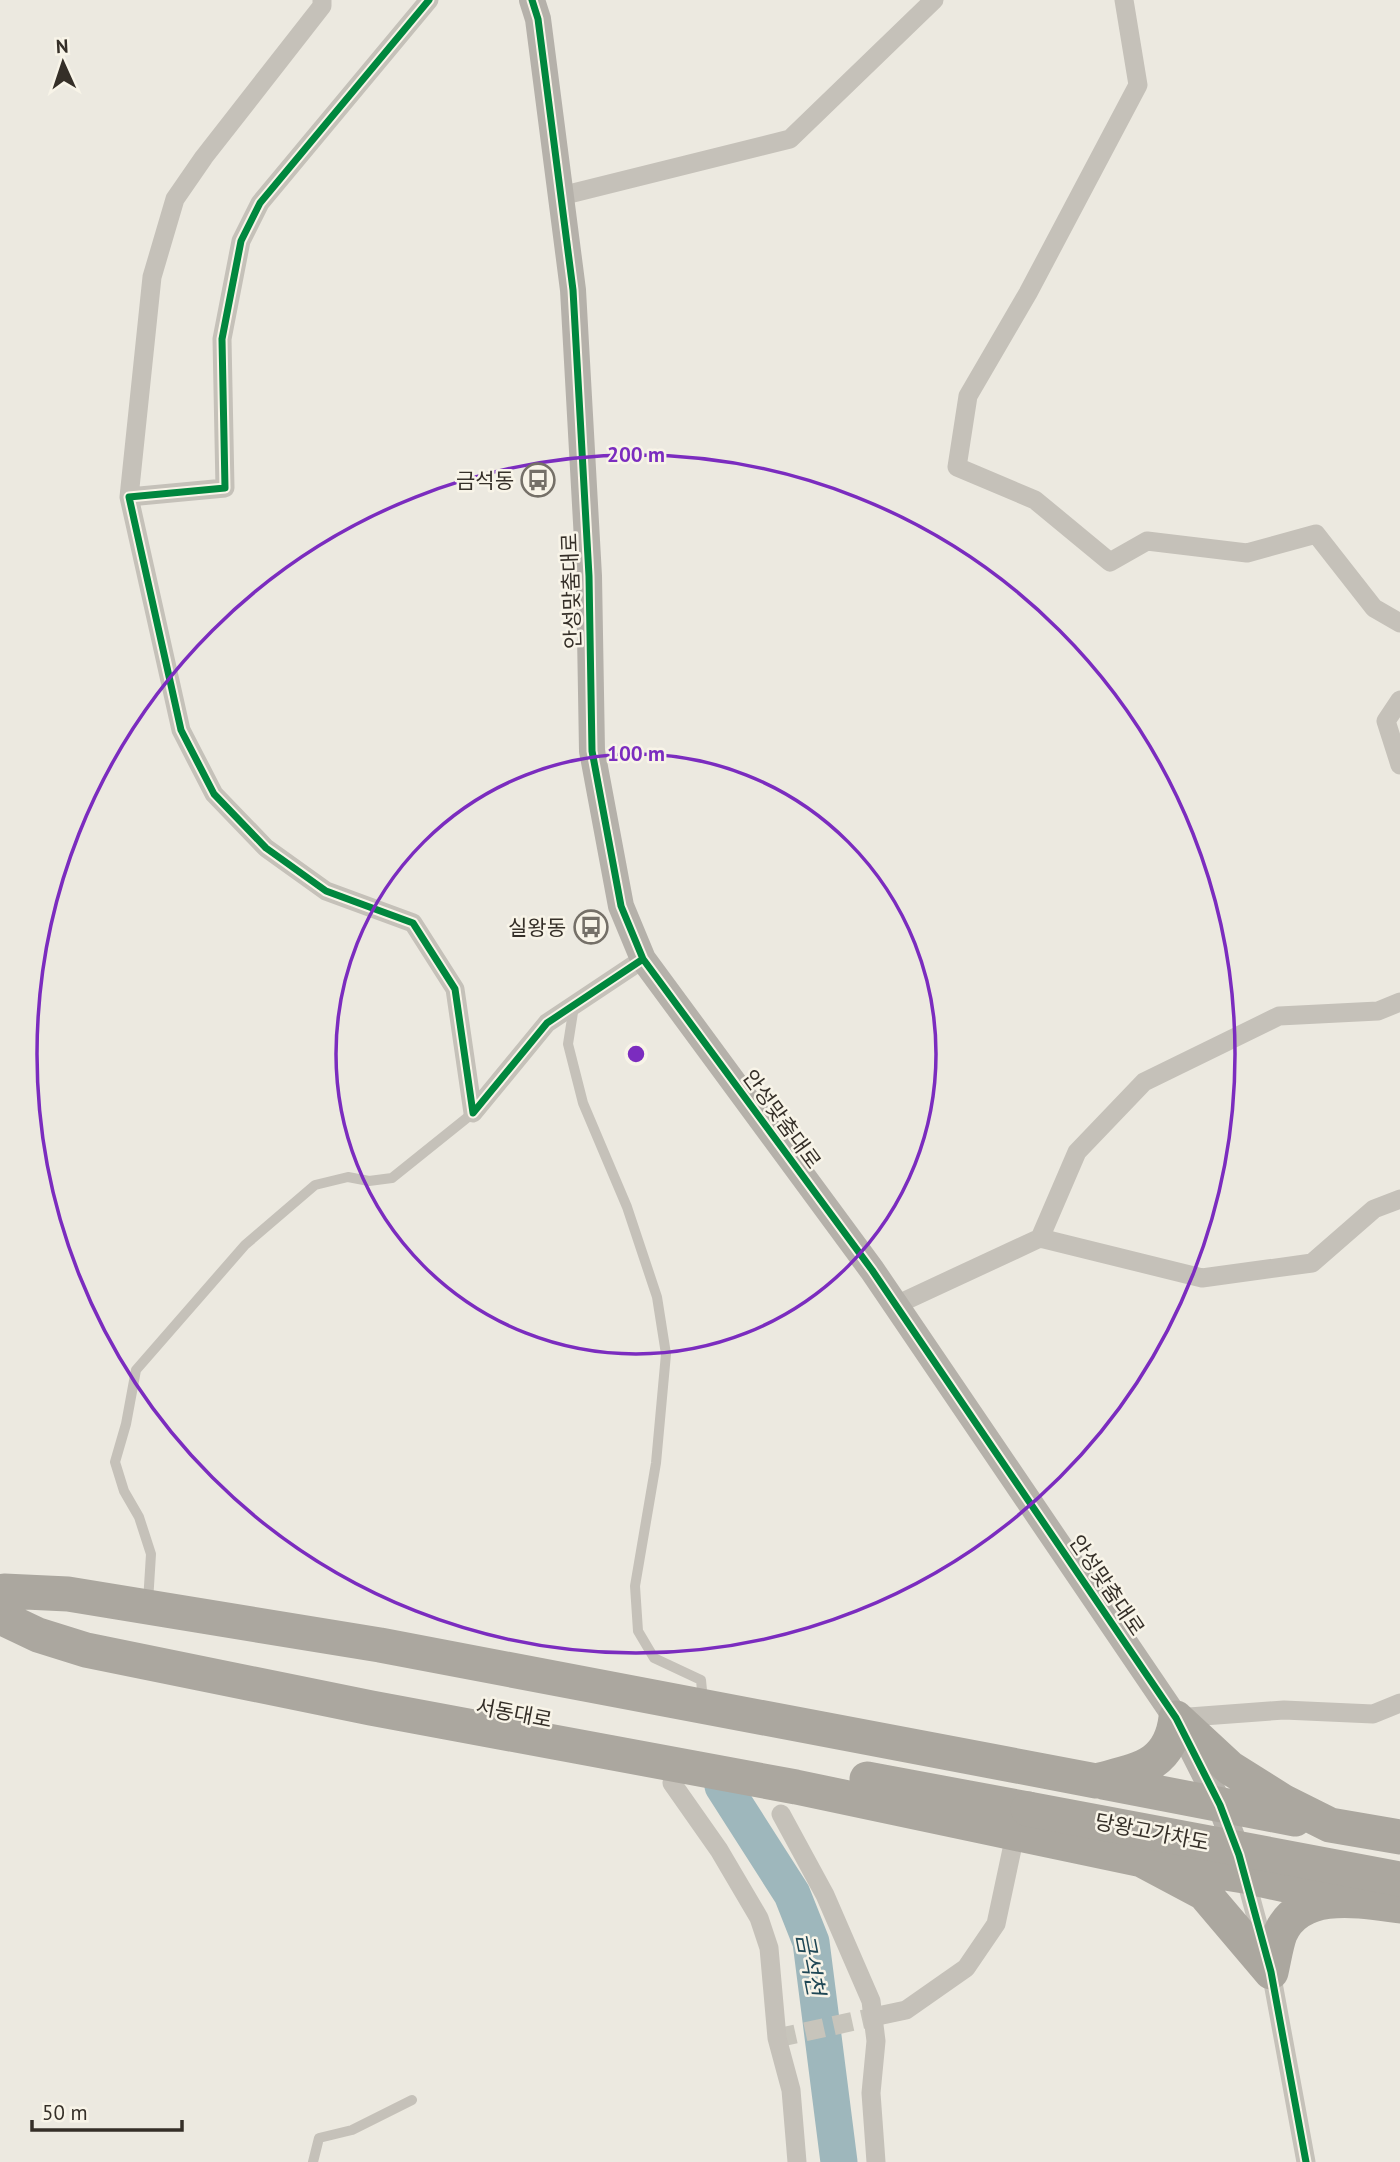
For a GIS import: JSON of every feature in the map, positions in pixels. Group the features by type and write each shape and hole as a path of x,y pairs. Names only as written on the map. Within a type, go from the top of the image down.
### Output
{"highway":[{"path":"1,1608 68,1594 148,1607 380,1645 1400,1837"},
{"name":"서동대로","path":"1,1608 1024,1810"},
{"path":"1096,1781 1155,1762 1174,1734 1176,1717"},
{"path":"1176,1717 1246,1781 1330,1825"},
{"path":"1024,1810 1142,1860 1204,1893 1270,1972"},
{"name":"당왕고가차도","path":"1024,1810 1400,1857"},
{"name":"당왕고가차도","path":"1024,1810 1400,1880"},
{"path":"1142,1860 1242,1866 1350,1899 1400,1906"},
{"path":"1270,1972 1281,1932 1297,1912 1321,1902 1350,1899"}],"street":[{"path":"322,0 322,6 204,157 175,199 152,277 129,497 181,730 214,793 266,848 326,891 413,923 455,989 473,1112"},
{"path":"129,497 225,488 222,339 241,241 260,203 429,0"},
{"name":"안성맞춤대로","path":"532,0 538,19 573,290 589,576 592,751 621,906 643,960 896,1305 1176,1717 1220,1805 1242,1866 1270,1972 1307,2162"},
{"path":"561,196 790,139 934,0"},
{"path":"1124,0 1138,85 1028,293 968,397 957,467 1035,500 1110,562 1147,541 1247,553 1316,534 1374,608 1400,623"},
{"path":"1400,700 1386,721 1400,765"},
{"path":"473,1112 547,1023 643,960"},
{"path":"1040,1238 1077,1152 1144,1082 1279,1016 1378,1011 1400,1002"},
{"path":"896,1305 1040,1238 1202,1278 1312,1263 1374,1209 1400,1199"},
{"path":"1176,1717 1284,1710 1373,1714 1400,1703"},
{"path":"672,1783 719,1850 752,1907 769,1948 776,2038 791,2090 797,2162"},
{"path":"873,2017 906,2010 965,1968 996,1924 1024,1810"},
{"path":"781,1814 825,1895 871,2001 876,2041 872,2093 876,2162"}],"lane":[{"path":"574,1005 568,1044 583,1103 627,1207 657,1297 666,1354 656,1463 635,1586 638,1631 654,1658 701,1680 704,1705"},
{"path":"148,1607 151,1554 139,1517 124,1491 115,1462 127,1424 136,1370 245,1245 315,1185 348,1177 369,1181 393,1178 473,1112"},
{"path":"313,2162 319,2138 352,2130 412,2100"}],"waterway":[{"name":"금석천","path":"723,1786 792,1894 811,1942 839,2162"}],"tunnel":[{"path":"777,2038 873,2017"}],"cycle path":[{"path":"429,0 260,203 241,241 222,339 225,488 129,497 181,730 214,794 266,848 326,891 413,923 455,989 473,1113 547,1023 643,959"},
{"path":"532,0 538,19 573,290 589,576 592,751 621,906 643,959 872,1270 1176,1718 1220,1805 1239,1855 1271,1972 1306,2162"}],"place":[{"name":"금석동","path":"538,480"},
{"name":"실왕동","path":"591,927"}]}
